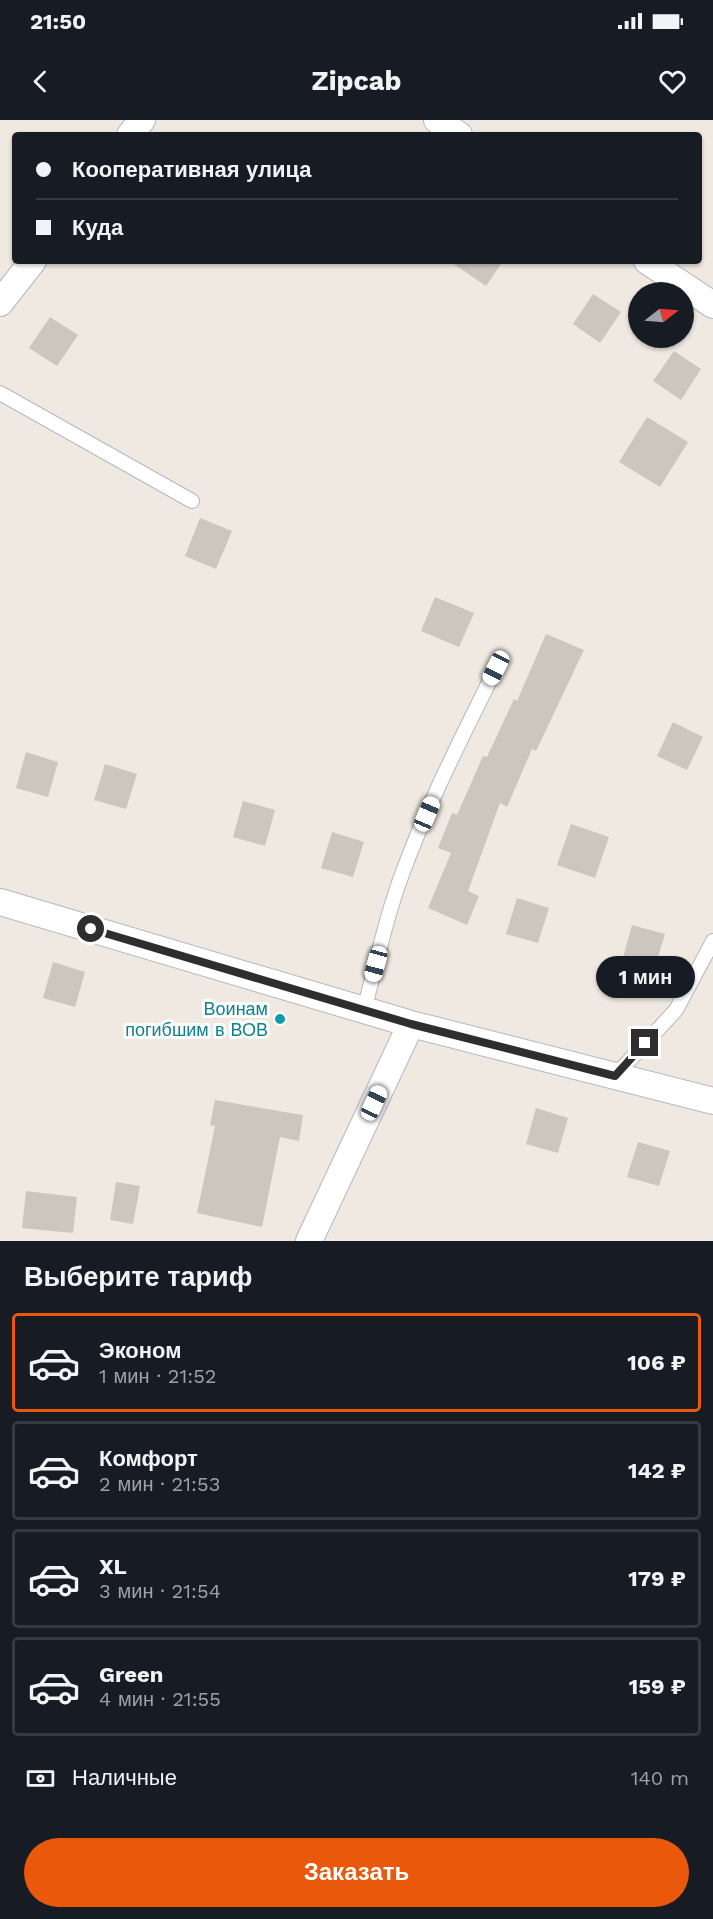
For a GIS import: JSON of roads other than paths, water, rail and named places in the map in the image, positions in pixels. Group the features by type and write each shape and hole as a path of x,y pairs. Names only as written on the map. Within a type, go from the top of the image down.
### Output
{"street":[{"path":"132,132 142,120"},
{"path":"437,120 455,132"},
{"path":"0,303 31,264"},
{"path":"652,264 713,305"},
{"path":"0,902 411,1024 713,1101"},
{"path":"309,1241 411,1024"}],"lane":[{"path":"0,393 192,501"},
{"path":"364,1010 401,877 448,763 496,668"},
{"path":"615,1076 676,1010 713,941"}],"place":[{"name":"Воинам погибшим в ВОВ","path":"280,1019"}]}
